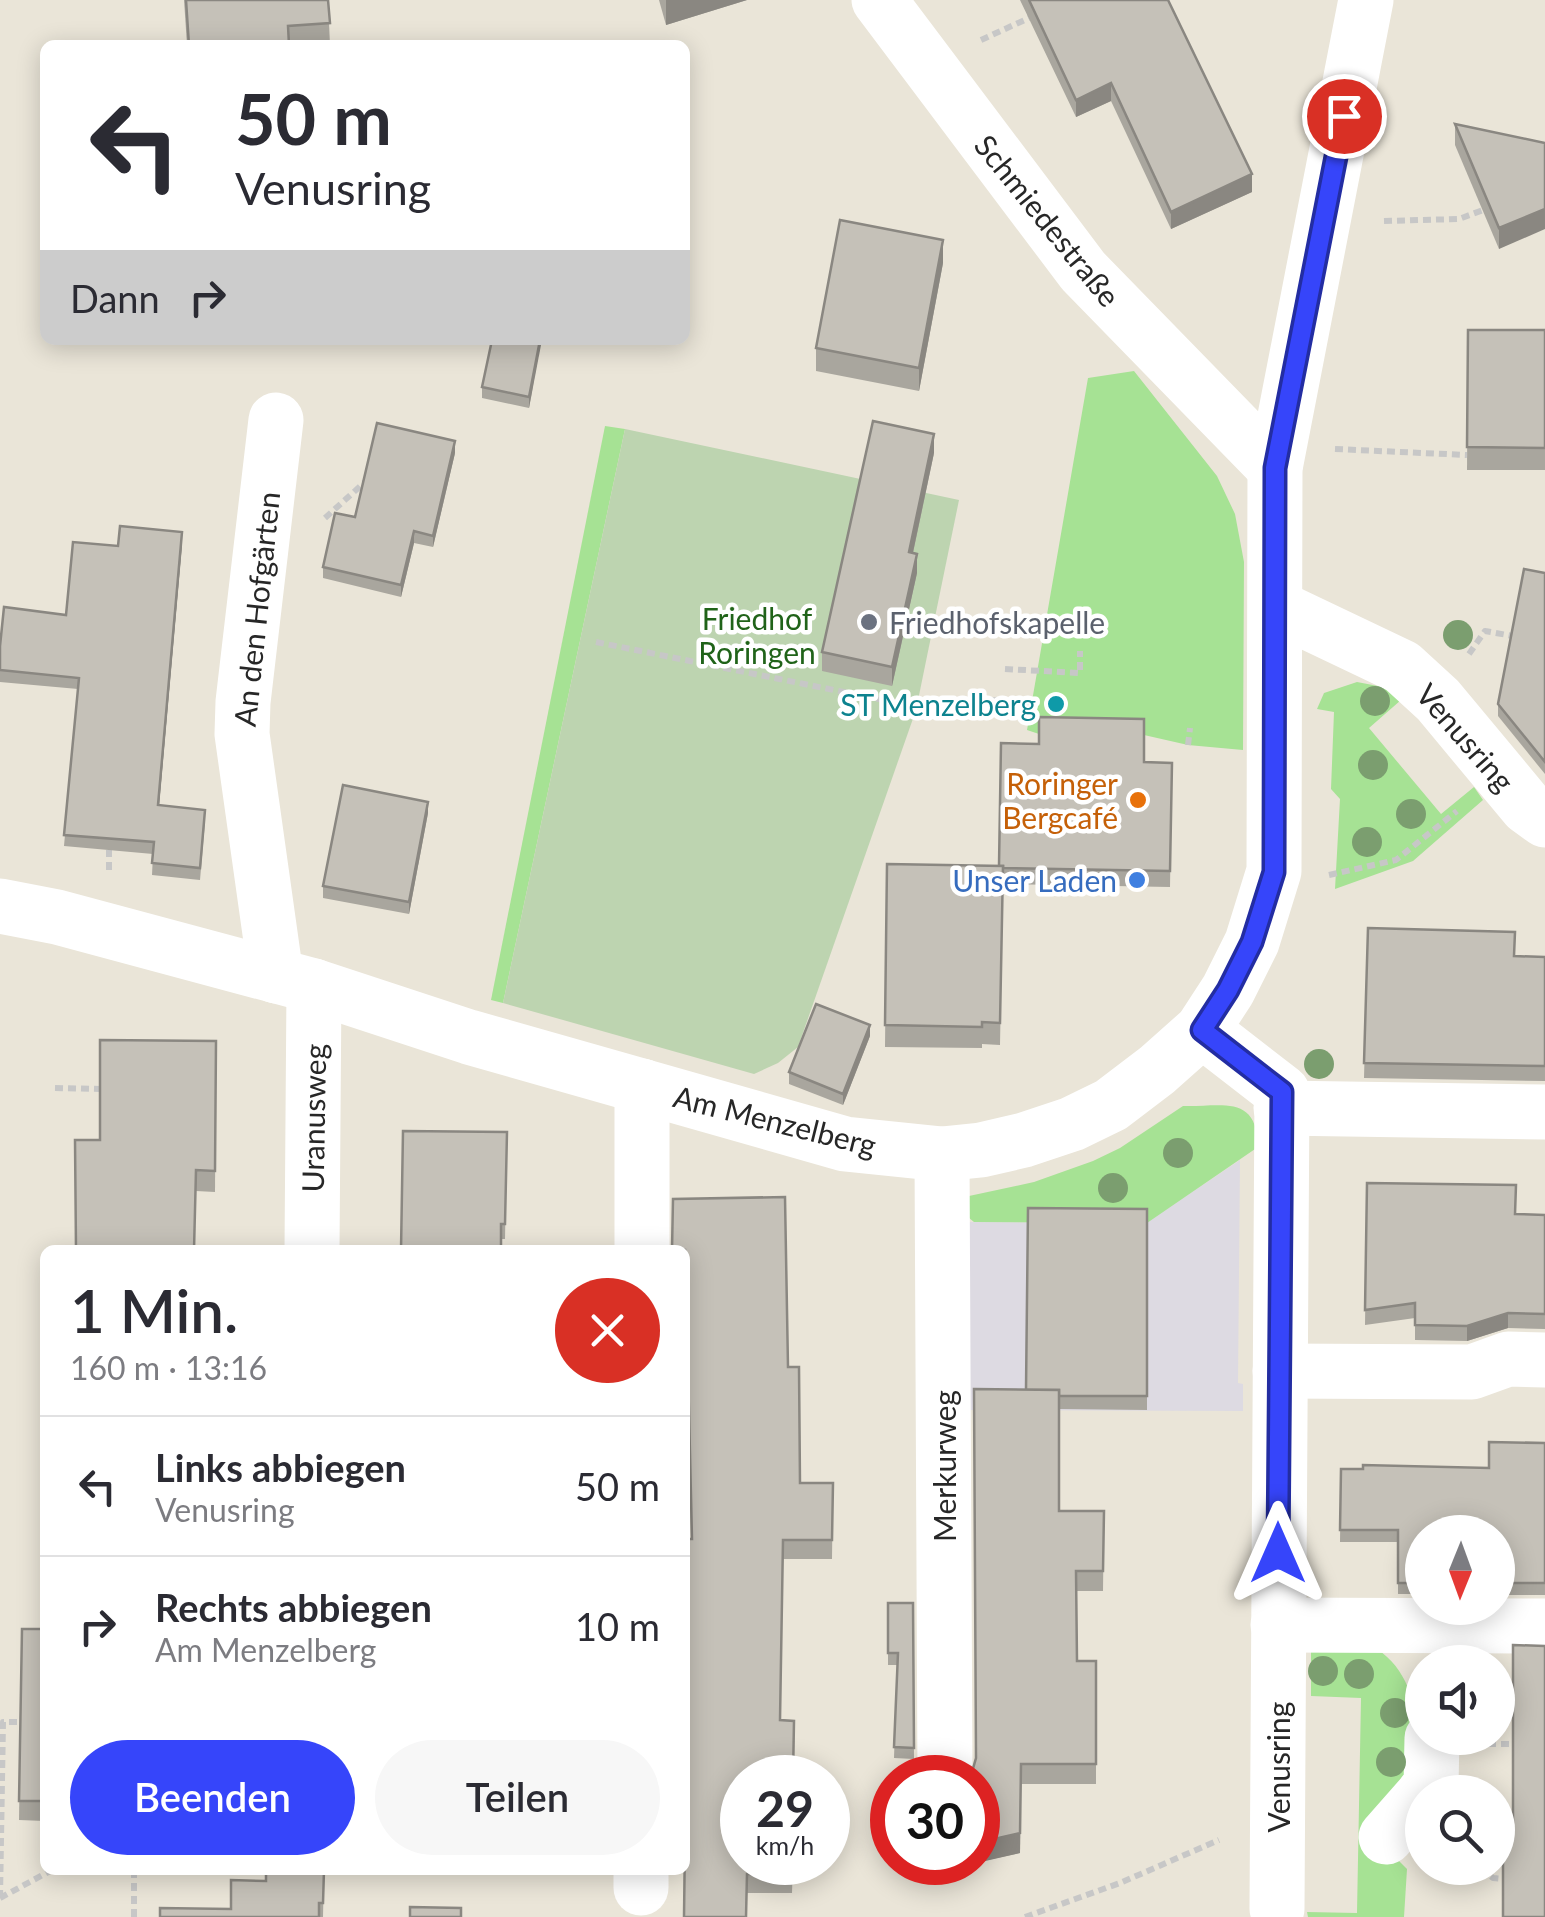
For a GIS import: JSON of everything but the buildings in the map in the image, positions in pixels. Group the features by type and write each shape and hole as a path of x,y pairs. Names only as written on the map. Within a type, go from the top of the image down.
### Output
{"street":[{"name":"Schmiedestraße","path":"879,0 1083,271 1277,458"},
{"name":"Am Menzelberg","path":"0,906 58,916 295,981 470,1037 845,1144 942,1154 1024,1140 1072,1124 1111,1105 1202,1030 1252,942 1274,872 1277,458 1366,0"},
{"name":"An den Hofgärten","path":"276,420 242,734 295,981"},
{"name":"Venusring","path":"1276,607 1402,667 1423,684 1527,806 1545,820"},
{"name":"Uranusweg","path":"295,981 312,1245"},
{"path":"1202,1030 1282,1092 1282,1108 1545,1112"},
{"path":"642,1086 642,1245"},
{"name":"Venusring","path":"1278,1909 1282,1108"},
{"name":"Merkurweg","path":"942,1154 945,1755"},
{"path":"1280,1371 1472,1372 1508,1359 1545,1360"},
{"path":"1278,1625 1433,1644 1545,1626"},
{"path":"1386,1837 1405,1816"}],"path":[{"path":"1379,230 1384,220 1459,219 1482,210"},
{"path":"1277,458 1467,455"},
{"path":"596,642 913,706 999,700"},
{"path":"1005,669 1080,673 1080,651"},
{"path":"1188,745 1190,728"},
{"path":"1274,872 1333,876 1396,860 1502,776"},
{"path":"55,1088 100,1089"},
{"path":"21,1722 3,1722 0,1898 43,1875"},
{"path":"1025,1917 1120,1883 1224,1838"},
{"path":"134,1875 134,1917"}],"shaded area":[{"path":"1240,1160 1238,1383 1243,1384 1243,1411 955,1410 957,1222 1146,1223"}],"green space":[{"path":"1134,371 1217,476 1235,514 1244,562 1243,750 1188,745 1144,735 1039,734 1027,730 1088,378"},
{"path":"605,426 625,429 503,1003 491,1000"},
{"name":"Friedhof Roringen","path":"625,429 959,500 916,710 798,1047 778,1063 754,1074 503,1003"},
{"path":"1357,682 1383,687 1401,700 1369,728 1441,814 1474,787 1483,800 1413,861 1335,889 1340,799 1331,789 1334,712 1317,709 1324,693"},
{"path":"1224,1105 1244,1111 1256,1130 1258,1147 1147,1223 974,1222 958,1209 969,1196 1034,1182 1093,1161 1183,1106"},
{"path":"1372,1646 1397,1668 1405,1682 1405,1755 1413,1755 1411,1764 1369,1831 1405,1867 1404,1917 1308,1917 1307,1912 1357,1913 1361,1698 1311,1696 1311,1651"}],"place":[{"name":"Friedhofskapelle","path":"869,622"},
{"name":"ST Menzelberg","path":"1056,704"},
{"name":"Roringer Bergcafé","path":"1138,800"},
{"name":"Unser Laden","path":"1137,880"}],"route":[{"path":"1278,1553 1282,1092 1202,1030 1252,942 1274,872 1275,468 1344,116"}]}
